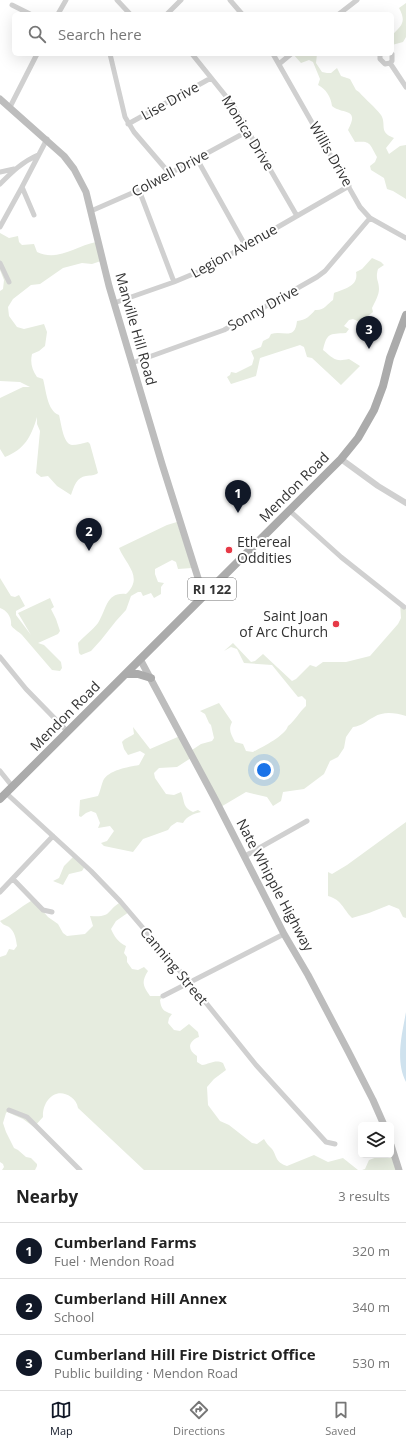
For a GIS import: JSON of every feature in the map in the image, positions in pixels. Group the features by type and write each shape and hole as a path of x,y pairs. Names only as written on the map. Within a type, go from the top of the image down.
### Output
{"main road":[{"name":"Manville Hill Road","path":"0,99 57,148 70,162 86,192 104,269 132,364 188,550 202,588 207,594"},
{"name":"Mendon Road","path":"3,796 341,459 358,438 374,410 383,386 390,358 405,325 406,315"},
{"name":"Nate Whipple Highway","path":"140,659 245,856 284,934 308,975 348,1051 383,1122"},
{"path":"126,674 138,674 151,678"},
{"path":"394,1154 399,1170"}],"street":[{"path":"59,12 66,0"},
{"path":"117,0 128,12"},
{"path":"169,12 181,0"},
{"path":"230,0 240,12"},
{"path":"342,12 357,0"},
{"path":"12,5 26,12"},
{"path":"10,107 36,56"},
{"path":"110,56 122,111 128,124 170,174"},
{"name":"Monica Drive","path":"194,56 233,105 298,216"},
{"name":"Willis Drive","path":"274,56 360,207 370,218 406,238"},
{"path":"279,64 289,56"},
{"path":"380,56 382,62 385,64 390,63"},
{"path":"390,63 392,61 392,56"},
{"path":"390,63 406,87"},
{"name":"Lise Drive","path":"128,124 211,78"},
{"name":"Colwell Drive","path":"91,211 139,190 248,131"},
{"path":"0,227 46,139"},
{"path":"0,184 14,169 27,160 38,155"},
{"path":"197,159 245,245"},
{"path":"0,172 14,169"},
{"name":"Legion Avenue","path":"114,303 174,282 205,268 349,186"},
{"path":"22,187 34,215"},
{"path":"139,190 174,282"},
{"name":"Sonny Drive","path":"132,364 224,330 317,277 325,271 370,218"},
{"path":"0,263 9,282"},
{"path":"341,459 378,486 406,503"},
{"path":"290,510 341,557 404,607"},
{"path":"0,657 26,689 67,731"},
{"path":"0,771 12,786"},
{"name":"Canning Street","path":"3,796 53,836 92,871 120,901 190,983 256,1065 326,1142 334,1144"},
{"path":"245,856 307,821"},
{"path":"0,892 53,836"},
{"path":"13,879 43,910 52,912"},
{"path":"163,996 284,934"},
{"path":"9,1110 27,1117 80,1170"}],"shaded area":[{"path":"406,3 406,37 403,42 394,44 394,33 399,28 403,20 399,8"},
{"path":"295,56 317,56 316,63 322,72 331,73 337,68 341,76 350,79 356,90 381,115 383,119 384,131 389,136 394,138 386,148 389,154 400,146 406,145 406,199 387,189 384,178 371,170 370,166 375,162 377,157 369,144 364,142 355,142 348,130 352,118 351,115 332,106 331,99 328,94 318,85 320,79 313,62 309,60 301,63"},
{"path":"0,233 9,238 18,236 19,242 22,245 34,244 37,252 45,255 60,254 96,242 101,261 92,264 82,263 63,268 40,284 31,285 13,299 8,307 9,316 17,327 24,329 44,324 47,332 45,346 32,354 31,363 33,369 37,377 43,379 49,404 55,413 59,415 66,441 72,445 88,442 90,444 98,473 80,478 71,495 57,486 48,476 41,477 36,473 40,431 37,424 37,417 30,436 18,450 5,457 0,449 0,398 23,387 30,387 20,382 0,381 0,291 3,289 4,280 0,270"},
{"path":"372,258 384,265 378,269 377,278 379,291 372,308 373,312 368,316 366,325 353,319 349,320 344,326 349,329 346,333 332,334 326,340 323,350 335,359 349,359 360,366 341,385 312,358 307,357 304,347 300,345 260,358 256,376 231,384 227,377 231,372 236,373 252,365 254,358 251,351 261,347 263,341 269,338 271,334 288,334 294,331 297,321 308,317 315,310 325,307 333,300 334,293 353,284 356,277 356,272 362,269"},
{"path":"177,522 192,568 178,569 176,562 172,560 155,569 158,582 164,583 161,587 161,594 154,598 151,593 143,596 141,592 138,592 131,596 126,610 101,640 91,651 81,655 79,653 78,643 98,623 108,602 114,596 126,594 131,588 134,576 119,548 167,525"},
{"path":"0,578 11,596 15,597 19,595 25,606 16,611 16,615 31,635 18,613 50,598 54,607 51,609 60,631 58,634 38,643 44,645 61,662 62,668 60,671 52,670 22,635 14,629 8,615 0,608"},
{"path":"400,603 406,607 406,716 386,713 378,715 353,727 346,737 344,748 338,757 330,761 324,774 304,789 283,792 281,801 273,806 267,797 246,792 219,808 191,758 177,767 159,768 154,773 155,778 166,794 174,795 181,792 184,804 189,810 193,812 198,810 201,812 190,816 183,823 177,822 168,830 143,839 133,852 104,846 101,843 107,841 114,831 110,826 98,828 100,823 96,813 91,811 81,817 79,816 80,800 98,796 103,781 109,774 139,765 145,754 140,751 128,755 122,742 134,734 133,727 150,749 180,736 189,752 201,744 212,741 214,738 211,725 205,714 200,711 219,703 232,722 230,730 235,742 243,744 246,751 253,752 283,734 288,726 306,706 306,700 302,696 298,697 272,665 244,663 237,649 231,647 224,651 233,643 251,662 255,661 263,654 292,681 310,665 316,667 323,662 346,662 370,656 398,624 401,618"},
{"path":"406,822 406,918 403,917 399,909 389,905 352,918 339,902 328,896 328,872 332,874 347,865"},
{"path":"74,856 85,866 82,871 69,874 63,885 53,881 59,878 64,866"},
{"path":"31,901 36,903 48,917 58,924 63,933 67,936 85,934 93,926 90,916 106,915 121,902 129,912 116,921 111,929 117,939 126,946 124,953 127,957 127,962 132,969 138,970 144,967 148,971 144,978 144,987 150,996 163,996 160,1000 161,1006 165,1011 172,1014 168,1023 174,1030 180,1031 189,1024 198,1032 199,1037 191,1043 190,1046 194,1054 197,1056 197,1062 202,1065 215,1062 223,1063 226,1070 214,1079 207,1087 208,1105 220,1121 229,1125 252,1143 257,1144 264,1139 272,1149 278,1161 287,1166 314,1155 328,1162 343,1158 358,1170 144,1170 78,1108 75,1100 65,1094 60,1093 55,1094 47,1101 43,1111 43,1117 34,1127 23,1119 7,1112 6,1113 3,1123 14,1148 26,1157 31,1158 37,1166 35,1170 2,1170 4,1167 0,1162 0,957 6,955 9,949 14,950 17,946 13,931 0,921"},
{"path":"375,1158 392,1158 396,1170 362,1170 365,1169 369,1160"}],"water":[{"path":"406,1012 406,1082 401,1065 400,1047"}],"place":[{"name":"Cumberland Hill Fire District Office","path":"369,349"},
{"name":"Cumberland Farms","path":"238,513"},
{"name":"Ethereal Oddities","path":"229,550"},
{"name":"Cumberland Hill Annex","path":"89,551"},
{"name":"Saint Joan of Arc Church","path":"336,624"}]}
